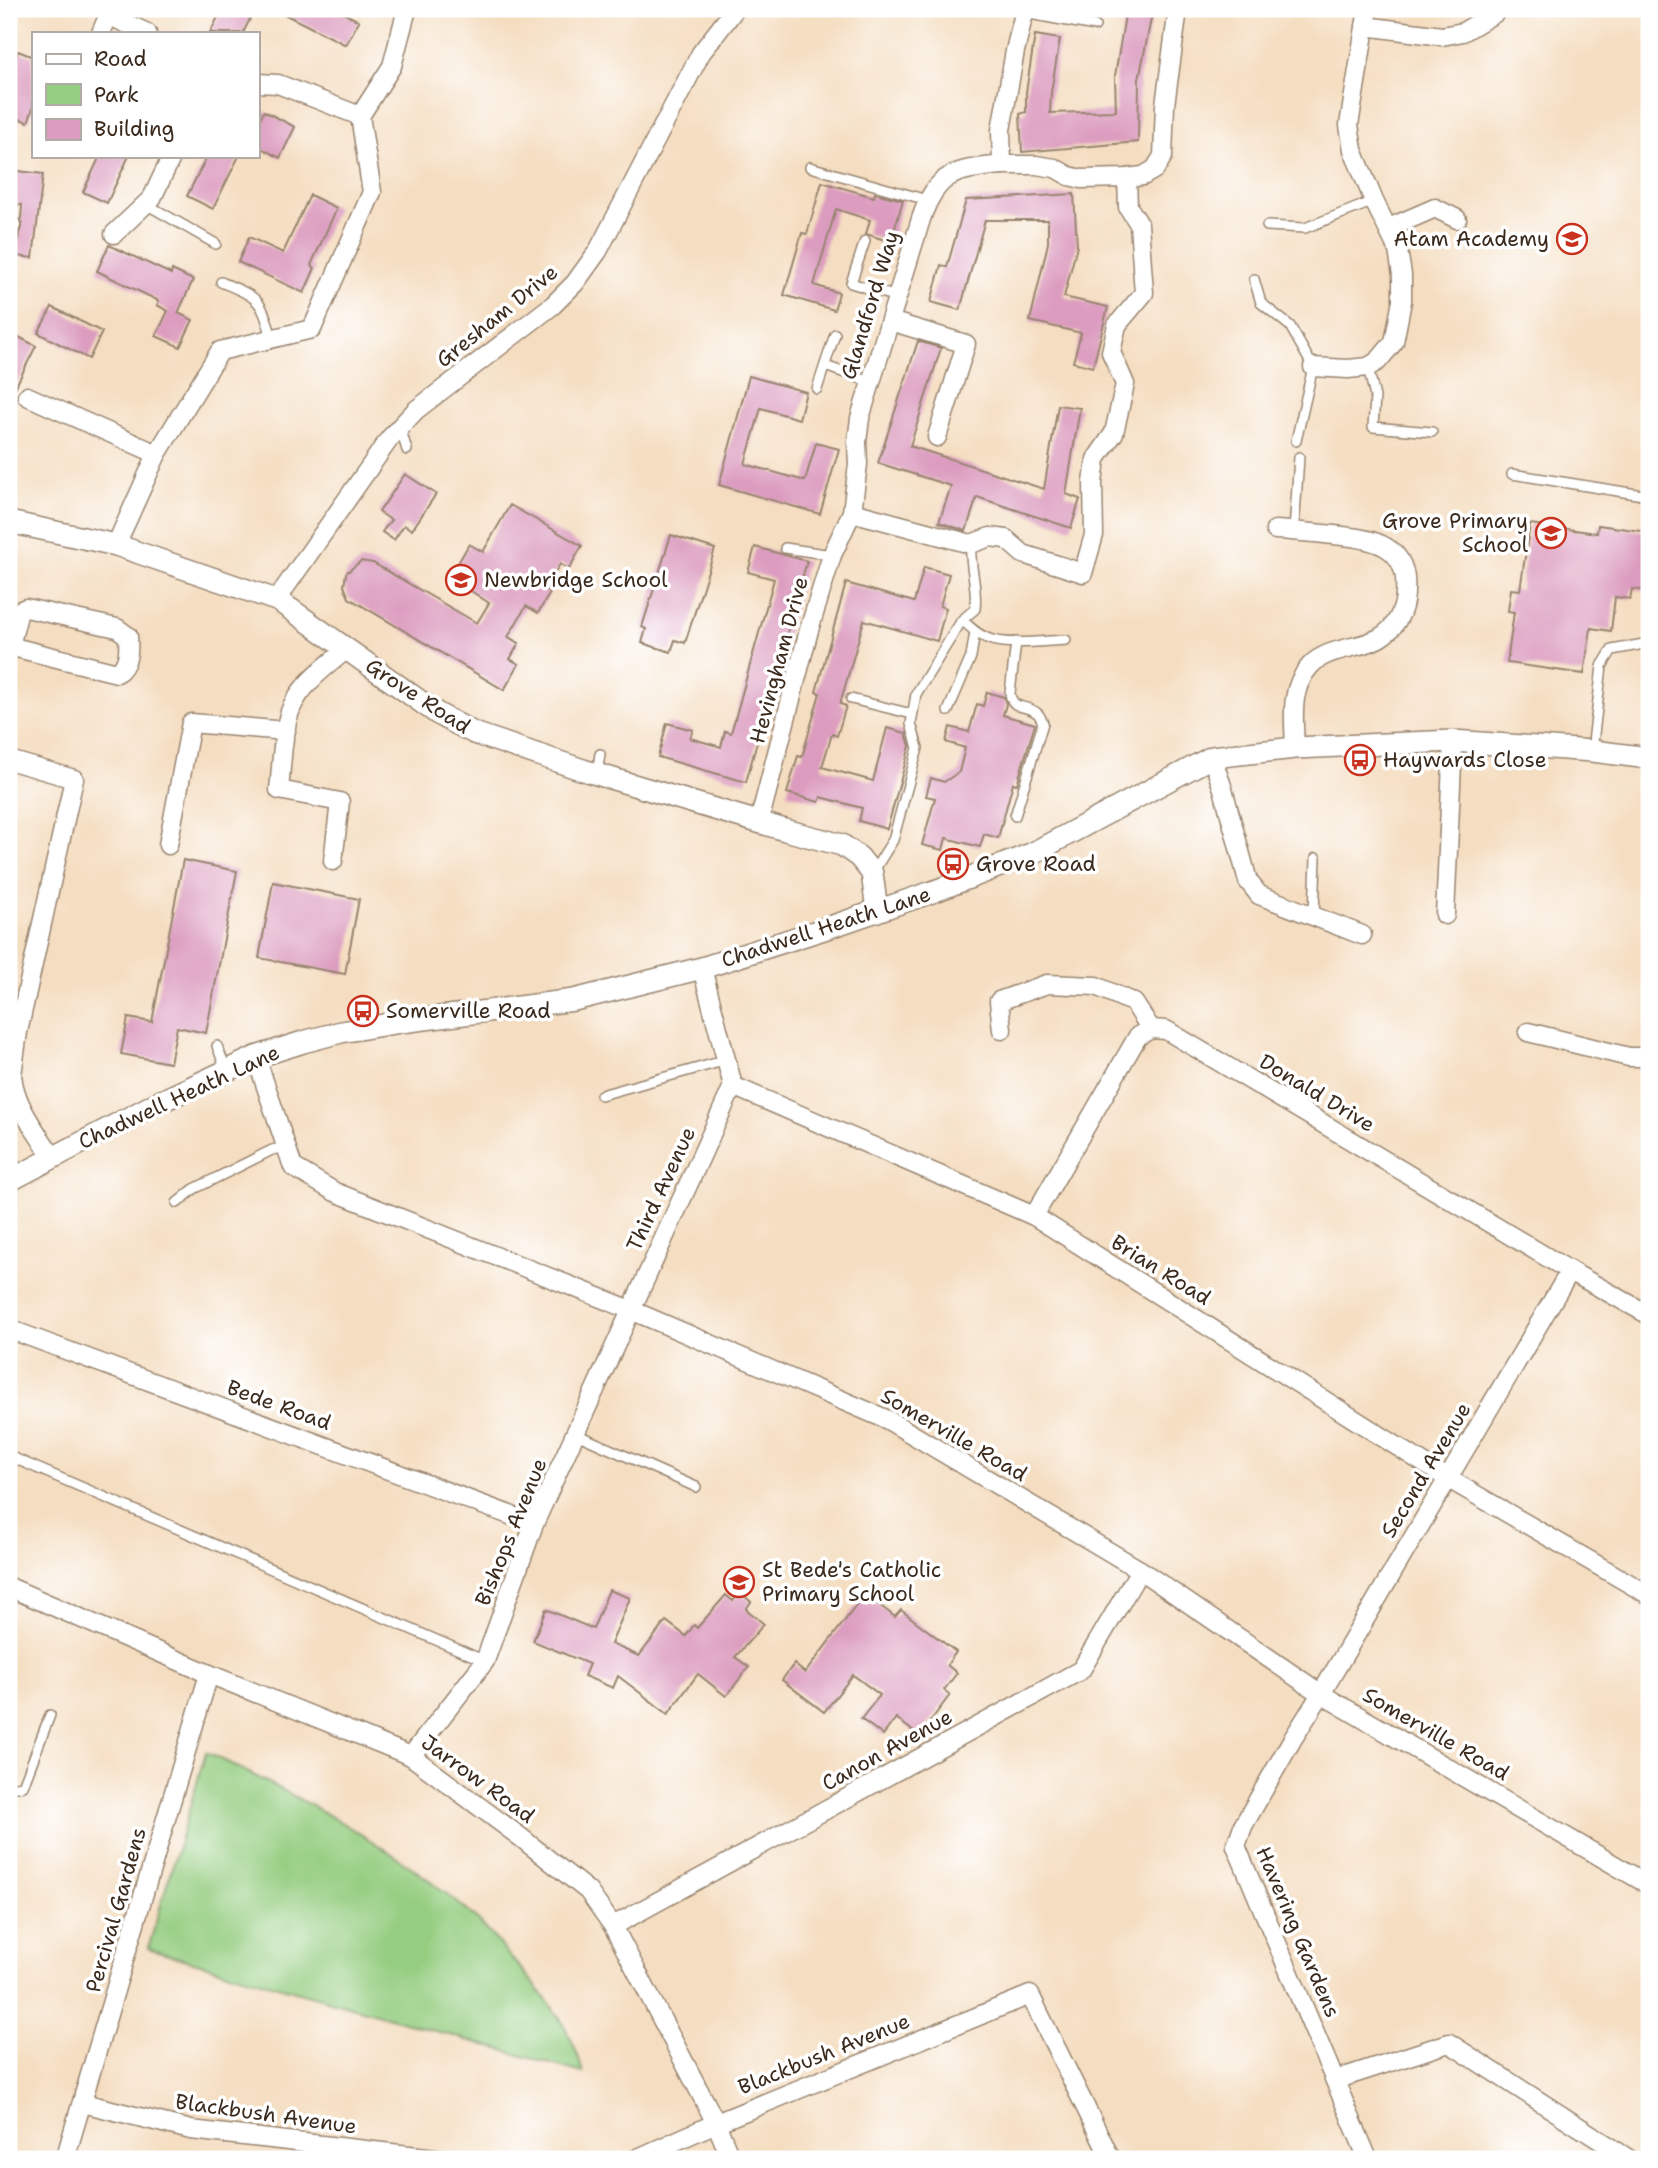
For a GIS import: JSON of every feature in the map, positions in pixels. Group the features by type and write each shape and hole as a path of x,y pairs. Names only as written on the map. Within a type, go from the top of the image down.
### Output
{"street":[{"path":"116,545 157,454 220,351 312,329 372,191 360,116 391,65 407,9"},
{"name":"Gresham Drive","path":"279,601 284,589 390,438 416,410 553,305 575,283 598,251 701,53 735,9"},
{"name":"Glandford Way","path":"852,512 860,418 927,200 937,185 949,175 970,169 1037,165 1055,168 1069,176 1082,179 1143,176 1155,169 1163,156 1165,105 1178,9"},
{"path":"1002,165 1002,130 1015,51 1025,11"},
{"path":"1314,367 1348,369 1368,367 1378,361 1394,342 1402,300 1398,250 1353,150 1349,125 1366,18 1442,36 1463,32 1496,11"},
{"path":"101,32 110,12 145,32"},
{"path":"259,83 278,84 360,116"},
{"path":"114,234 152,198 171,158"},
{"path":"852,512 971,544 990,537 1006,539 1023,554 1083,573 1094,535 1093,483 1096,458 1114,433 1125,384 1111,352 1117,325 1144,293 1139,224 1128,207 1127,178"},
{"path":"1389,228 1435,208 1457,219"},
{"path":"891,321 966,344 936,437"},
{"path":"27,396 157,454"},
{"name":"Hevingham Drive","path":"760,822 809,630 832,555 852,512"},
{"name":"Grove Road","path":"9,522 116,545 279,601 438,714 474,733 504,745 599,764 760,822 842,845 859,857 872,873"},
{"path":"1275,530 1368,539 1389,548 1399,560 1406,578 1401,615 1390,629 1378,639 1324,655 1311,664 1302,677 1293,697 1295,748"},
{"path":"26,608 117,628 128,636 129,650 124,667 117,673 9,646 19,611 26,608"},
{"path":"333,861 340,802 279,790 286,731 294,701 307,684 347,649"},
{"path":"168,845 191,723 286,731"},
{"path":"1445,915 1454,741"},
{"name":"Chadwell Heath Lane","path":"9,1181 153,1105 256,1058 341,1032 573,1000 702,968 935,891 1031,854 1212,757 1295,748 1454,741 1649,758"},
{"path":"1212,757 1248,881 1259,895 1362,935"},
{"path":"9,760 74,779 10,1075 17,1101 52,1156"},
{"path":"872,873 877,911"},
{"path":"702,968 733,1086"},
{"path":"1002,1030 999,1001 1046,984 1096,986 1134,1003 1151,1029 1138,1036 1034,1216"},
{"name":"Donald Drive","path":"1151,1029 1166,1030 1570,1271 1649,1315"},
{"path":"1528,1032 1629,1056 1649,1057"},
{"name":"Somerville Road","path":"256,1058 293,1167 335,1192 631,1310 888,1420 1140,1570 1321,1693 1649,1885"},
{"name":"Brian Road","path":"733,1086 1034,1216 1447,1478 1649,1595"},
{"name":"Third Avenue","path":"631,1310 733,1086"},
{"name":"Second Avenue","path":"1321,1693 1570,1271"},
{"name":"Bishops Avenue","path":"411,1756 485,1661 534,1524 631,1310"},
{"name":"Bede Road","path":"9,1329 534,1524"},
{"name":"Canon Avenue","path":"613,1926 1081,1670 1140,1570"},
{"name":"Jarrow Road","path":"9,1587 209,1674 411,1756 519,1836 588,1891 613,1926 716,2123 731,2159"},
{"name":"Percival Gardens","path":"65,2159 209,1674"},
{"name":"Havering Gardens","path":"1321,1693 1243,1826 1236,1846 1368,2159"},
{"name":"Blackbush Avenue","path":"636,2159 716,2123 1030,1995 1111,2159"},
{"path":"1335,2080 1449,2043 1629,2159"},
{"name":"Blackbush Avenue","path":"82,2104 191,2130 444,2159"}],"lane":[{"path":"1025,11 1095,26"},
{"path":"810,167 927,200"},
{"path":"1267,226 1305,228 1374,201"},
{"path":"146,204 216,244"},
{"path":"864,241 851,283 897,297"},
{"path":"1254,279 1261,303 1290,326 1314,367 1296,440"},
{"path":"220,282 252,295 259,302 272,338"},
{"path":"817,389 835,334"},
{"path":"825,366 871,382"},
{"path":"1368,367 1375,397 1373,426 1432,432"},
{"path":"400,428 407,450"},
{"path":"1294,531 1299,457"},
{"path":"1512,474 1649,496"},
{"path":"872,873 893,840 913,770 918,748 911,724 916,694 962,620 975,609 977,597 971,544"},
{"path":"785,548 832,555"},
{"path":"962,620 975,632 991,640 1066,640"},
{"path":"948,710 971,657 975,632"},
{"path":"1015,816 1043,723 1036,712 1011,701 1016,642"},
{"path":"1592,751 1602,666 1612,650 1649,643"},
{"path":"851,699 912,714"},
{"path":"1314,916 1316,858"},
{"path":"217,1046 227,1071"},
{"path":"601,1095 727,1060"},
{"path":"177,1203 194,1189 272,1150 286,1147"},
{"path":"576,1434 696,1487"},
{"path":"9,1456 485,1661"},
{"path":"9,1788 23,1786 50,1715"}],"green space":[{"path":"206,1752 309,1804 376,1844 409,1865 470,1913 556,2012 572,2041 583,2073 148,1949"}],"building":[{"path":"222,9 255,9 244,32 210,32"},
{"path":"274,9 335,9 359,21 346,45"},
{"path":"1126,9 1153,9 1139,79 1138,142 1022,152 1020,114 1026,112 1026,92 1035,35 1060,39 1050,113 1116,111 1115,76"},
{"path":"18,51 32,57 32,111 28,122 9,115 9,76"},
{"path":"264,111 295,127 280,158 259,147 259,120"},
{"path":"99,158 128,158 107,203 83,192"},
{"path":"206,158 238,158 213,209 187,196"},
{"path":"9,170 43,174 33,258 16,256 22,225 22,205 9,204"},
{"path":"822,182 874,197 875,193 903,200 891,242 866,234 870,220 836,209 814,285 839,293 834,310 784,295 802,233 807,234"},
{"path":"1074,194 1077,246 1064,297 1108,307 1093,367 1073,362 1081,333 1030,321 1048,243 1048,220 985,220 960,310 931,302 941,265 947,267 966,200"},
{"path":"310,195 337,208 311,265 315,268 304,293 238,262 249,237 283,253"},
{"path":"109,245 171,274 172,270 193,280 178,313 193,320 180,347 156,336 168,311 157,305 159,301 97,271"},
{"path":"52,307 102,332 89,359 38,333"},
{"path":"15,335 36,346 9,400 9,346"},
{"path":"918,341 941,348 910,446 1044,489 1058,405 1080,408 1066,494 1080,499 1071,528 977,497 966,531 939,522 951,486 878,463"},
{"path":"749,376 806,392 799,419 761,408 745,464 805,481 816,443 839,449 820,514 719,485"},
{"path":"405,474 436,494 412,530 404,525 394,540 382,532 391,520 379,512"},
{"path":"510,505 582,546 569,569 560,564 545,590 550,593 538,613 526,606 508,637 519,643 510,659 519,664 504,690 349,598 344,586 346,573 361,561 373,563 477,623 489,603 450,577 469,544 483,552"},
{"name":"Grove Primary School","path":"1530,524 1597,533 1598,525 1649,532 1649,591 1632,589 1630,599 1615,597 1611,631 1591,628 1584,674 1507,663 1514,612 1508,611 1511,589 1520,590"},
{"path":"671,535 715,549 685,643 675,640 671,652 642,643 646,629 642,627"},
{"path":"755,547 807,561 746,782 658,757 667,723 693,730 690,738 721,747 725,731 731,733 774,579 748,572"},
{"path":"924,567 949,574 940,606 946,608 937,641 864,620 840,704 846,706 837,736 832,734 822,767 873,781 887,728 906,733 910,746 887,829 859,821 862,808 821,797 819,802 787,793 798,756 802,757 820,693 816,692 846,583 914,602"},
{"path":"987,692 1004,697 1006,704 1003,715 1035,724 1017,784 1013,783 998,838 984,834 980,847 946,838 943,850 922,845 935,798 926,796 931,778 944,782 959,772 965,748 946,742 950,727 969,732 977,704 983,706"},
{"path":"183,860 237,871 206,1033 177,1027 170,1063 121,1054 128,1018 152,1022"},
{"path":"273,882 359,899 345,974 259,958"},
{"path":"609,1590 630,1598 611,1644 639,1656 666,1621 686,1636 694,1625 697,1628 726,1595 733,1601 740,1592 751,1602 746,1609 764,1624 735,1657 749,1667 726,1696 698,1674 668,1714 618,1676 613,1688 584,1676 589,1664 533,1641 546,1609 593,1629"},
{"path":"865,1594 895,1617 901,1610 956,1652 947,1665 957,1673 944,1690 950,1695 919,1736 896,1718 883,1735 861,1719 880,1695 853,1675 824,1712 782,1680 794,1664 805,1673"}],"place":[{"name":"Atam Academy","path":"1572,239"},
{"name":"Grove Primary School","path":"1551,533"},
{"name":"Newbridge School","path":"461,580"},
{"name":"Haywards Close","path":"1360,760"},
{"name":"Grove Road","path":"953,864"},
{"name":"Somerville Road","path":"363,1011"},
{"name":"St Bede's Catholic Primary School","path":"739,1582"}]}
